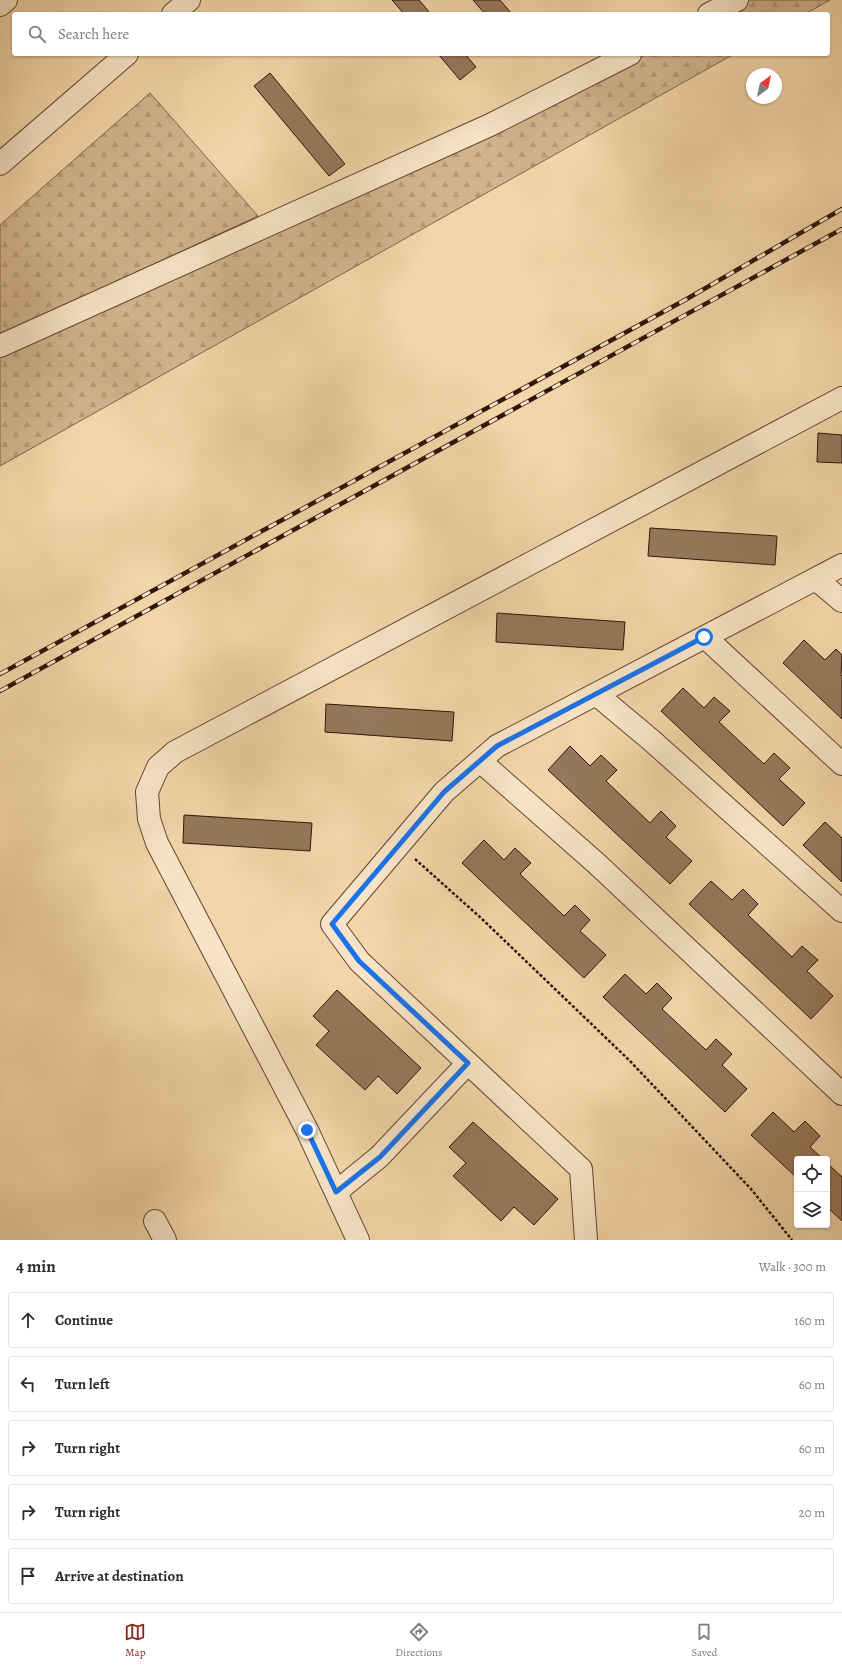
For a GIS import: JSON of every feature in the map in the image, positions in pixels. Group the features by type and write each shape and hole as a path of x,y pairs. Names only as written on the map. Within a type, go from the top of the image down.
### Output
{"street":[{"path":"0,5 6,0"},
{"path":"175,12 189,0"},
{"path":"713,12 737,0"},
{"path":"0,164 125,56"},
{"path":"0,346 490,125 626,56"},
{"path":"358,1240 307,1130 157,842 149,819 147,792 158,767 175,752 842,398"},
{"path":"586,1240 581,1169 359,961 332,924 444,792 497,746 842,565"},
{"path":"816,579 842,601"},
{"path":"704,637 842,764"},
{"path":"596,694 651,740 842,911"},
{"path":"480,761 596,863 842,1094"},
{"path":"336,1192 380,1157 468,1063"},
{"path":"155,1221 165,1240"}],"path":[{"path":"399,845 481,918 630,1061 751,1190 792,1240"}],"green space":[{"path":"751,0 830,0 809,12 728,12"},
{"path":"643,56 730,56 0,466 0,358 494,134"},
{"path":"150,93 258,216 0,335 0,225"}],"building":[{"path":"392,0 419,0 429,12 402,12"},
{"path":"473,0 500,0 510,12 483,12"},
{"path":"440,56 467,56 476,67 460,80"},
{"path":"270,73 345,164 329,176 254,86"},
{"path":"818,433 842,435 842,463 817,462"},
{"path":"650,528 777,536 775,565 648,556"},
{"path":"497,613 625,622 623,650 496,642"},
{"path":"804,640 825,660 836,649 842,655 842,719 783,663"},
{"path":"683,688 704,708 714,697 730,711 719,722 764,764 774,753 790,768 779,779 805,803 783,826 661,711"},
{"path":"326,704 454,712 452,741 325,732"},
{"path":"570,746 590,766 601,755 617,770 606,781 650,823 661,811 676,826 666,837 692,861 670,884 548,770"},
{"path":"184,815 312,823 310,851 183,843"},
{"path":"825,822 842,838 842,882 803,845"},
{"path":"484,840 504,860 515,848 531,863 520,874 564,916 575,905 590,920 580,931 606,955 584,978 462,863"},
{"path":"711,881 732,900 743,889 758,904 748,915 792,957 802,946 818,960 807,971 833,996 811,1019 689,904"},
{"path":"625,974 646,994 657,983 672,998 662,1009 706,1050 716,1039 732,1054 722,1065 747,1089 725,1112 603,997"},
{"path":"337,990 421,1068 397,1094 378,1076 365,1090 316,1045 329,1031 313,1016"},
{"path":"773,1112 794,1132 805,1121 820,1136 810,1147 820,1156 794,1156 794,1175 751,1135"},
{"path":"473,1122 558,1199 534,1225 514,1207 501,1221 453,1176 466,1163 449,1147"},
{"path":"830,1166 842,1177 842,1221 830,1210"}],"railway":[{"path":"0,674 685,300 842,209"},
{"path":"0,691 842,229"}],"route":[{"path":"307,1130 336,1192 380,1157 468,1063 359,961 332,924 444,792 497,746 704,637"}]}
